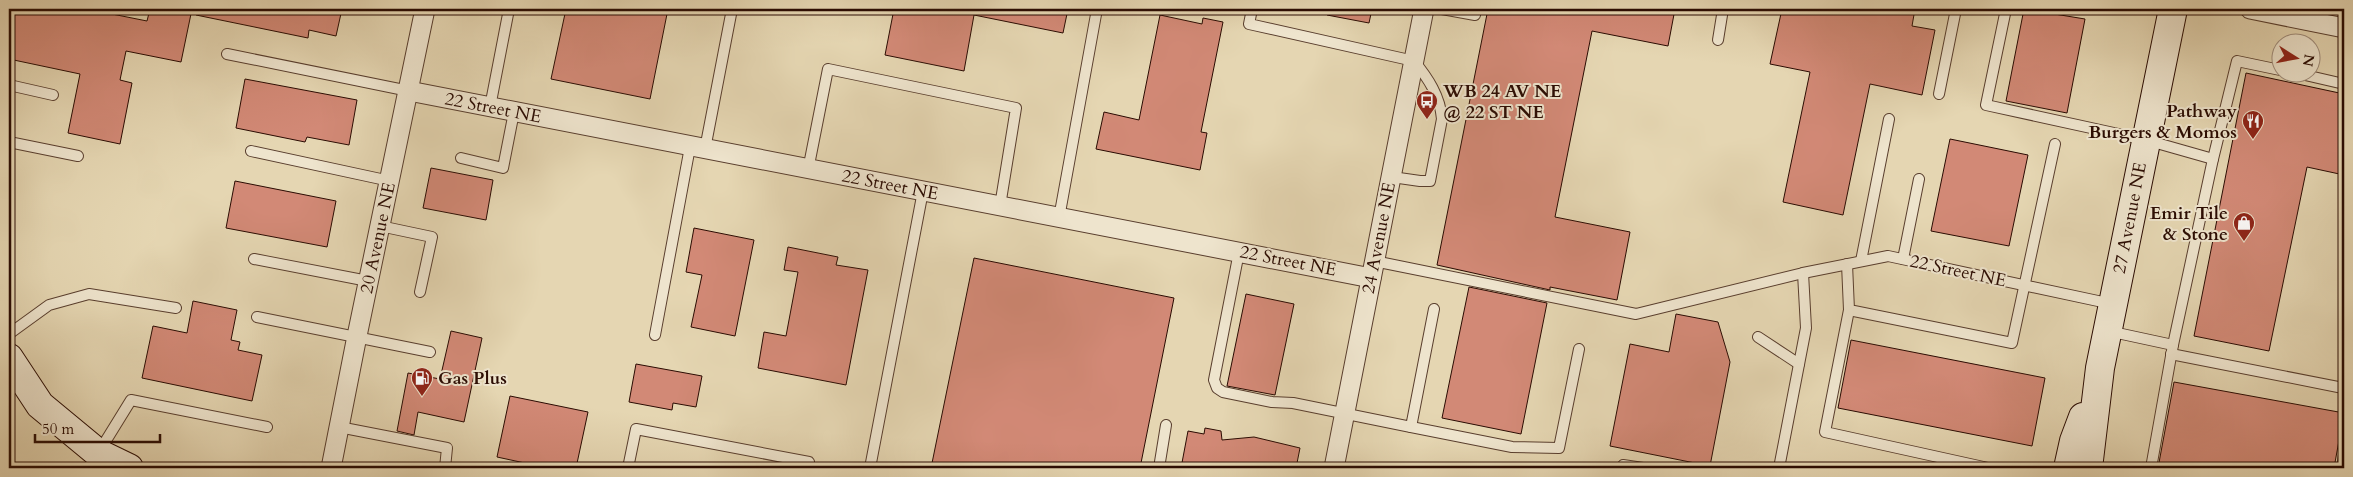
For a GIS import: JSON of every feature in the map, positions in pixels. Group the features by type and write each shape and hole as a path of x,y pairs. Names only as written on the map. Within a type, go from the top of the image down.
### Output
{"street":[{"name":"20 Avenue NE","path":"331,468 356,336 425,9"},
{"name":"24 Avenue NE","path":"1334,468 1424,9"},
{"name":"27 Avenue NE","path":"2088,468 2100,368 2173,9"},
{"path":"2250,9 2344,28"},
{"name":"22 Street NE","path":"409,91 808,170 1239,252 1373,269"},
{"path":"9,358 40,406 94,461 129,468"},
{"name":"27 Avenue NE","path":"2068,468 2074,441 2100,368"}],"lane":[{"path":"490,107 509,9"},
{"path":"655,335 732,9"},
{"path":"1059,218 1097,9"},
{"path":"1252,9 1249,24 1414,60 1430,80 1441,110 1442,119 1430,181 1420,182 1392,176"},
{"path":"1442,9 1475,15 1476,9"},
{"path":"1718,40 1724,9"},
{"path":"1940,94 1956,9"},
{"path":"2006,9 1986,105 2146,140 2213,159"},
{"path":"227,54 409,91"},
{"path":"2150,468 2172,350 2236,61 2270,68"},
{"path":"808,170 828,69 1016,108 1000,206"},
{"path":"2320,78 2344,84"},
{"path":"9,85 53,95"},
{"path":"461,158 503,168 514,112"},
{"path":"1861,261 1890,119"},
{"path":"9,142 78,156"},
{"path":"1849,310 2012,343 2056,144"},
{"path":"251,151 390,181"},
{"path":"1903,259 1919,179"},
{"path":"870,468 924,191"},
{"path":"380,226 432,237 420,292"},
{"path":"1239,252 1214,380 1217,388 1224,392 1293,403 1512,447 1559,448 1579,349"},
{"name":"22 Street NE","path":"1373,269 1636,314 1803,273 1888,256 2113,304"},
{"path":"254,259 368,280"},
{"path":"1847,264 1849,310 1825,432 1988,468"},
{"path":"1779,468 1806,328 1803,273"},
{"path":"9,334 49,305 89,294 176,308"},
{"path":"1411,427 1434,309"},
{"path":"257,316 430,352"},
{"path":"2107,331 2172,350 2343,388"},
{"path":"1758,337 1799,364"},
{"path":"94,461 131,400 268,427"},
{"path":"1158,468 1166,425"},
{"path":"339,427 447,448 445,468"},
{"path":"628,468 636,429 809,462 807,468"},
{"path":"2342,468 2344,455"},
{"path":"1623,464 1644,468"}],"building":[{"path":"9,9 87,9 147,21 150,9 192,9 181,62 126,51 120,80 132,83 120,144 68,133 80,74 9,59"},
{"path":"196,9 342,9 336,36 309,30 308,38 196,15"},
{"path":"566,9 668,9 650,99 551,79"},
{"path":"894,9 1068,9 1063,33 974,15 964,71 885,55"},
{"path":"1328,9 1372,9 1369,23 1327,15"},
{"path":"1488,9 1675,9 1668,46 1592,31 1555,217 1630,232 1617,300 1550,287 1550,290 1437,265"},
{"path":"1782,9 1915,9 1912,26 1935,30 1922,95 1870,84 1843,215 1783,202 1810,72 1770,64"},
{"path":"2024,9 2085,19 2067,113 2006,101"},
{"path":"1160,15 1202,24 1203,18 1223,22 1201,132 1207,133 1200,170 1096,149 1104,112 1139,120"},
{"path":"2246,73 2270,78 2270,82 2288,82 2344,94 2344,175 2307,167 2269,351 2194,336"},
{"path":"245,79 357,100 349,145 307,137 305,142 236,128"},
{"path":"1950,139 2028,155 2009,246 1931,231"},
{"path":"431,168 493,180 486,220 423,208"},
{"path":"235,181 336,201 327,247 226,228"},
{"path":"694,228 754,240 735,336 691,327 702,275 686,272"},
{"path":"788,247 838,257 836,265 868,270 846,385 758,368 764,332 786,336 798,272 784,270"},
{"path":"974,258 1174,298 1140,468 931,468"},
{"path":"1469,287 1547,303 1521,434 1442,418"},
{"path":"1246,294 1294,304 1275,395 1227,386"},
{"path":"193,301 237,310 231,340 240,342 238,350 262,355 252,401 142,378 153,326 187,333"},
{"path":"1676,314 1718,322 1730,362 1710,466 1610,446 1630,344 1669,352"},
{"path":"451,331 482,338 464,422 418,412 414,435 397,431 408,373 440,379"},
{"path":"1851,340 2045,378 2032,446 1838,408"},
{"path":"636,364 702,376 696,407 673,403 672,410 629,402"},
{"path":"2174,382 2344,413 2334,468 2158,468"},
{"path":"510,396 588,412 576,468 548,468 497,457"},
{"path":"1205,428 1221,431 1222,440 1254,437 1300,448 1296,468 1181,468 1188,431 1204,434"}],"place":[{"name":"WB 24 AV NE @ 22 ST NE","path":"1427,120"},
{"name":"Pathway Burgers & Momos","path":"2253,140"},
{"name":"Emir Tile & Stone","path":"2244,242"},
{"name":"Gas Plus","path":"422,397"}]}
